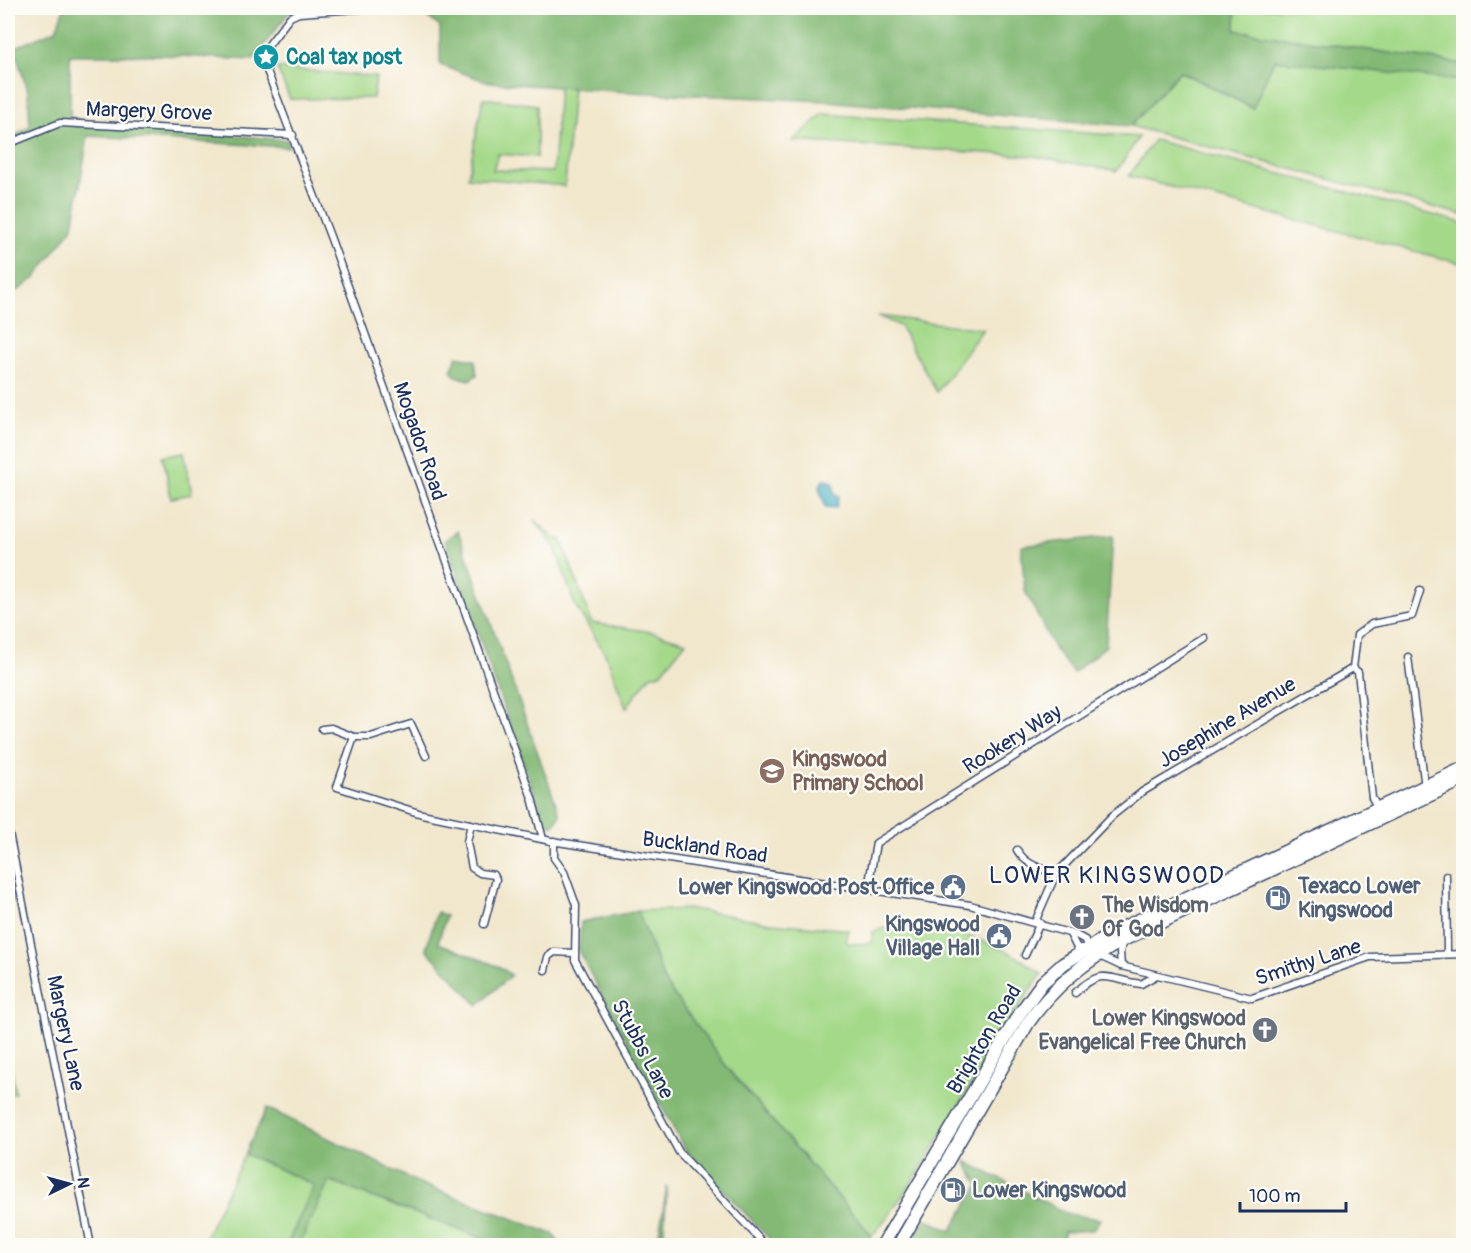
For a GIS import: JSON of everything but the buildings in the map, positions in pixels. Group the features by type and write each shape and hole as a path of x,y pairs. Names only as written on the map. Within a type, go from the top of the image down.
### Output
{"highway":[{"name":"Brighton Road","path":"898,1245 1034,1014 1092,951 1118,930 1464,768"},
{"name":"Brighton Road","path":"882,1245 1031,997 1063,964 1124,940 1464,779"}],"street":[{"name":"Mogador Road","path":"370,8 299,12 290,16 261,55 293,135 532,798 543,839"},
{"name":"Margery Grove","path":"8,144 60,123 293,135"},
{"path":"1378,808 1372,798 1358,672 1353,668 1357,635 1372,624 1413,616 1420,591"},
{"name":"Rookery Way","path":"868,888 876,843 1204,638"},
{"path":"1408,657 1425,787"},
{"name":"Josephine Avenue","path":"1025,955 1056,874 1112,816 1142,792 1353,668"},
{"path":"322,729 331,728 354,737 371,737 411,724 426,756"},
{"name":"Buckland Road","path":"354,737 337,787 422,814 554,841 970,905 1038,922 1070,934 1085,940 1092,951"},
{"path":"471,824 467,842 472,868 480,873 494,875 496,879 484,924"},
{"name":"Margery Lane","path":"8,828 91,1245"},
{"path":"545,970 548,957 554,952 574,954 576,905 564,872 554,858 554,841"},
{"path":"1017,850 1022,859 1033,866 1056,874"},
{"path":"1446,876 1447,953"},
{"path":"1121,966 1120,952 1124,940"},
{"name":"Smithy Lane","path":"1092,951 1121,966 1252,998 1370,957 1464,954"},
{"name":"Stubbs Lane","path":"574,954 679,1152 766,1245"},
{"path":"1075,993 1085,983 1101,975 1141,984 1156,975"}],"green space":[{"path":"64,8 132,10 133,8 312,8 289,12 253,60 160,55 70,55 70,117 90,123 287,140 289,147 88,136 73,227 35,278 19,290 8,292 8,139 30,127 28,92 14,48 56,30"},
{"path":"416,8 1236,8 1235,30 1463,64 1463,81 1274,60 1253,108 1180,71 1131,126 824,101 628,92 488,82 440,65 440,27"},
{"path":"1236,8 1463,8 1463,64 1234,30"},
{"path":"1274,60 1463,81 1463,215 1131,126 1179,71 1252,108"},
{"path":"277,68 376,77 373,98 290,99"},
{"path":"559,86 573,87 565,186 468,177 483,98 537,105 537,157 498,154 493,170 553,172"},
{"path":"823,114 1139,137 1117,171 1033,156 793,141"},
{"path":"1154,140 1463,223 1463,264 1129,176"},
{"path":"878,316 983,329 937,392 900,326"},
{"path":"457,356 475,360 477,375 469,380 456,376 451,371"},
{"path":"184,452 192,494 171,498 163,456"},
{"path":"534,519 556,540 561,539 592,623 652,632 686,642 661,673 650,676 626,708 606,655 575,605 555,548"},
{"path":"458,531 560,815 554,825 545,825 445,540"},
{"path":"1113,536 1106,646 1073,673 1054,648 1025,591 1021,546"},
{"path":"8,857 16,901 8,903"},
{"path":"692,909 772,923 849,930 846,941 850,944 872,943 873,932 888,927 906,926 943,930 997,947 1016,956 1042,974 998,1039 918,1173 872,1236 732,1074 665,983 638,911"},
{"path":"638,911 665,983 732,1074 872,1236 868,1245 775,1245 684,1148 579,952 581,922"},
{"path":"437,912 446,916 438,943 500,967 511,975 478,1005 426,949"},
{"path":"8,1070 12,1070 15,1093 8,1094"},
{"path":"267,1108 419,1183 553,1234 561,1245 501,1245 329,1181 299,1245 287,1245 314,1185 245,1154"},
{"path":"245,1154 314,1185 287,1245 201,1246"},
{"path":"965,1161 1068,1214 1100,1219 1093,1230 1064,1232 1064,1245 909,1245 926,1219 951,1231 979,1185"},
{"path":"329,1181 500,1245 298,1246"},
{"path":"667,1187 663,1245 657,1245"}],"water":[{"path":"824,479 833,482 835,494 839,497 836,508 825,507 819,487"}],"place":[{"name":"Coal tax post","path":"266,57"},
{"name":"Kingswood Primary School","path":"772,771"},
{"name":"Lower Kingswood Post Office","path":"953,887"},
{"name":"Texaco Lower Kingswood","path":"1278,898"},
{"name":"The Wisdom Of God","path":"1082,917"},
{"name":"Kingswood Village Hall","path":"999,936"},
{"name":"Lower Kingswood Evangelical Free Church","path":"1265,1030"},
{"name":"Lower Kingswood","path":"953,1190"}],"district":[{"name":"LOWER KINGSWOOD","path":"1107,875"}]}
